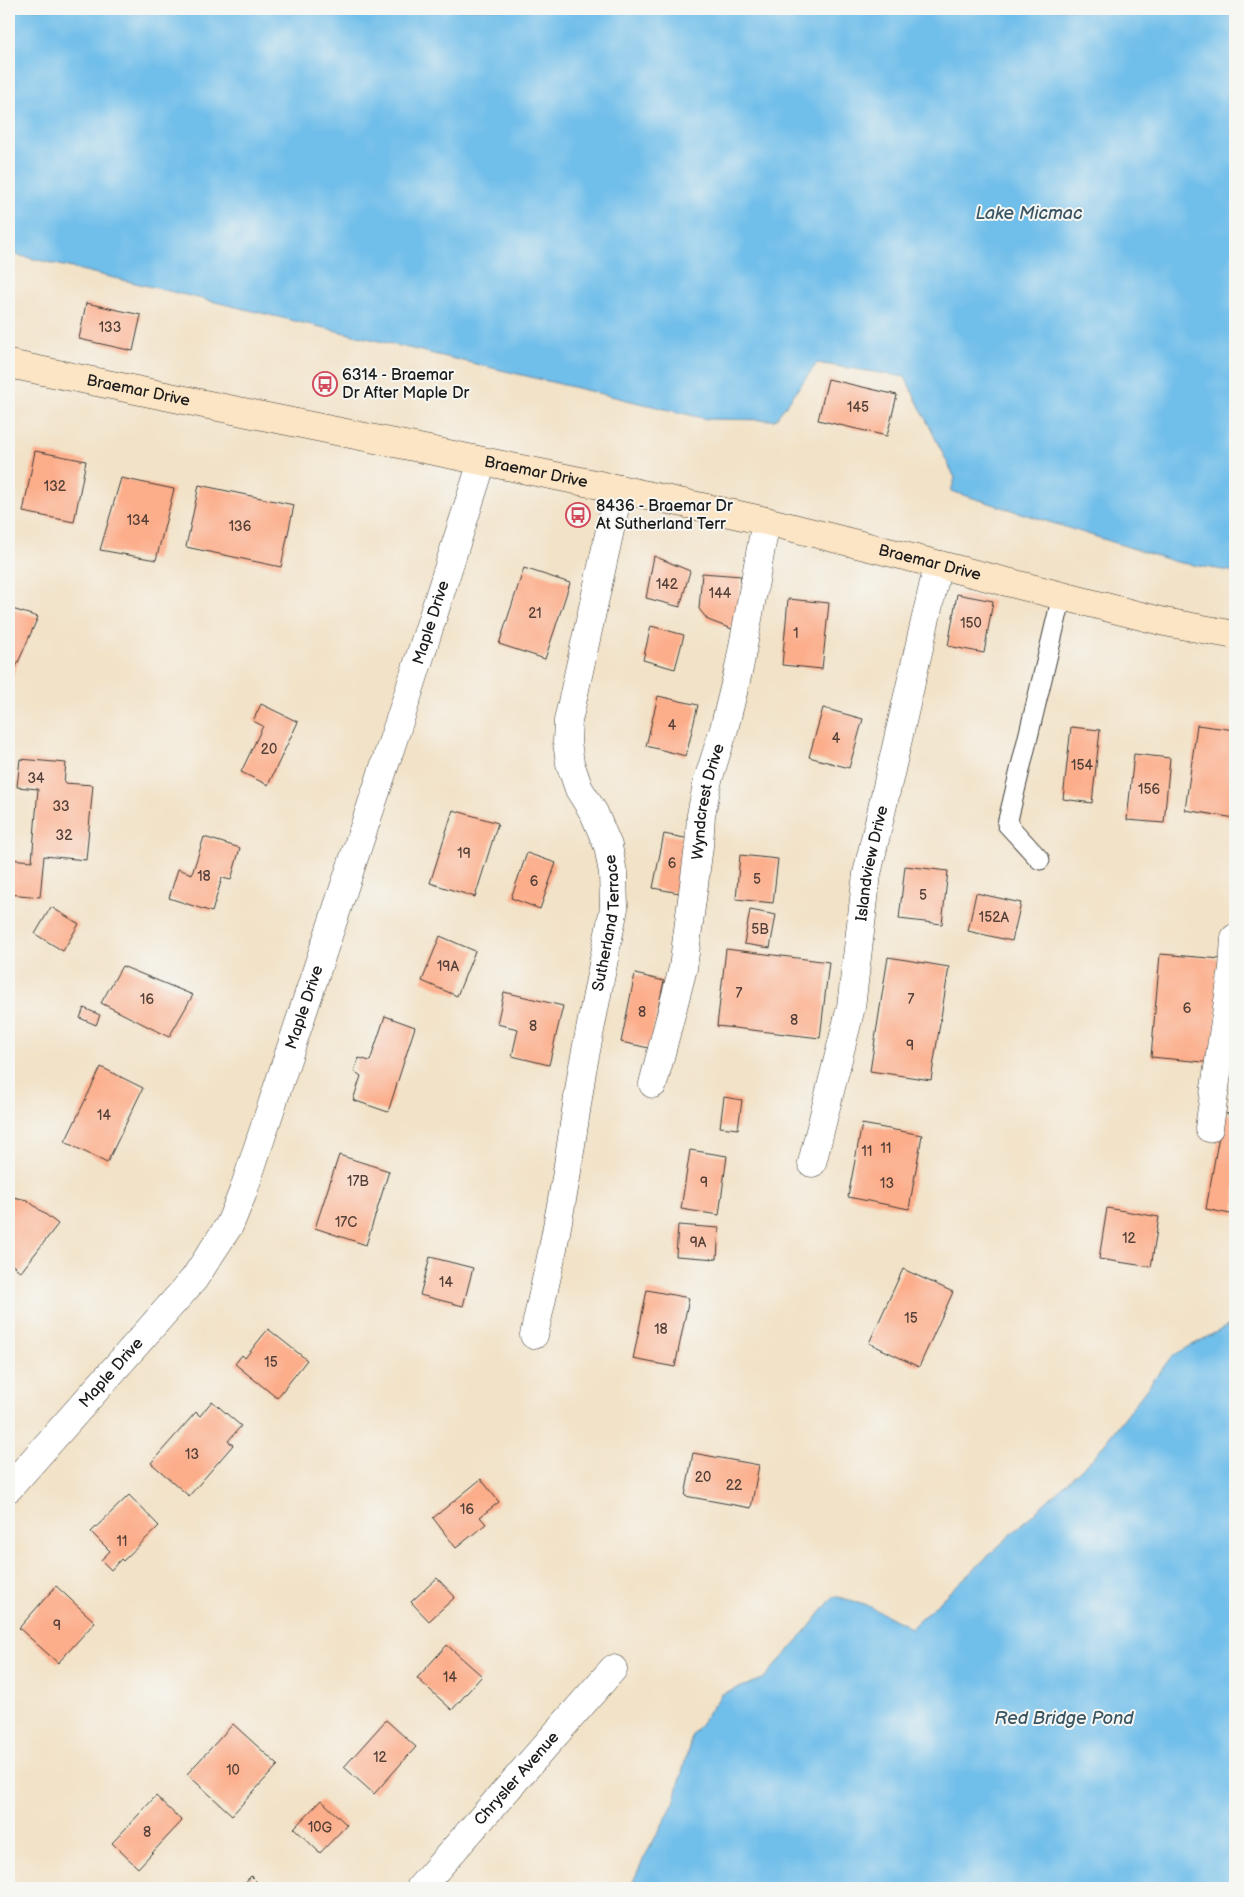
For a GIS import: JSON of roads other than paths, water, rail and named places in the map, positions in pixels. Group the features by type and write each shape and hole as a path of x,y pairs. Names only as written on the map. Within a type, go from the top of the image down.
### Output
{"main road":[{"name":"Braemar Drive","path":"9,364 766,521 938,566 1166,622 1235,635"}],"street":[{"name":"Maple Drive","path":"9,1488 194,1279 230,1224 243,1192 400,719 482,462"},
{"name":"Sutherland Terrace","path":"534,1334 553,1248 566,1178 582,1071 614,908 613,873 608,846 594,813 579,789 570,763 568,721 619,489"},
{"name":"Wyndcrest Drive","path":"653,1084 683,968 699,846 701,815 706,788 739,668 766,521"},
{"name":"Islandview Drive","path":"812,1163 851,1007 867,874 938,566"},
{"path":"1209,1128 1233,968 1235,938"},
{"name":"Chrysler Avenue","path":"420,1888 613,1668"}],"lane":[{"path":"1040,860 1007,824 1062,596"}],"water":[{"name":"Lake Micmac","path":"9,9 1235,9 1235,572 1176,562 951,491 955,478 905,377 817,363 775,420 707,419 9,253"},
{"name":"Red Bridge Pond","path":"1235,1322 1235,1888 630,1888 674,1803 692,1735 722,1694 763,1679 802,1636 834,1596 865,1604 911,1628 1094,1457 1172,1356"}],"place":[{"name":"6314 - Braemar Dr After Maple Dr","path":"325,384"},
{"name":"8436 - Braemar Dr At Sutherland Terr","path":"578,515"}]}
